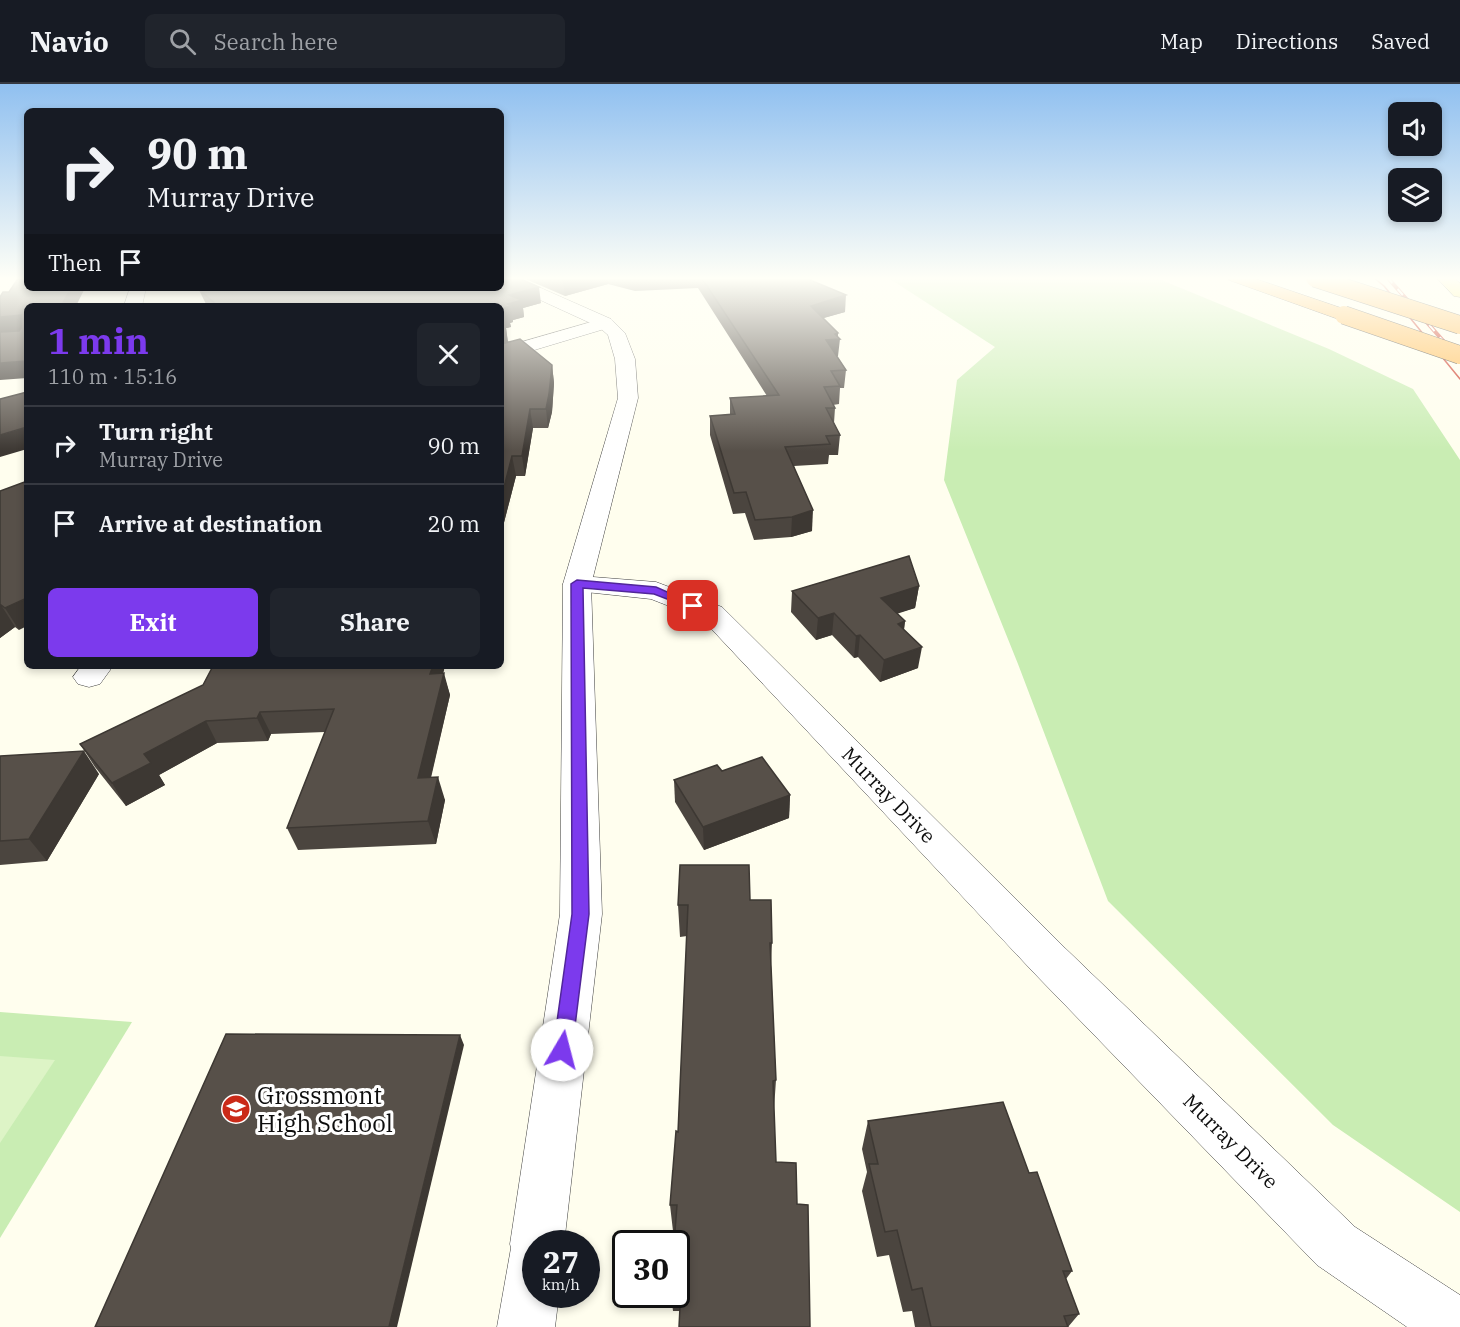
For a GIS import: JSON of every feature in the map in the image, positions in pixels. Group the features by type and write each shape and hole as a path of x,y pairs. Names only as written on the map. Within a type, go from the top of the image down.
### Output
{"highway":[{"path":"1402,335 1460,355"}],"street":[{"path":"504,353 565,335"},
{"path":"539,1230 581,914 577,584 628,398 625,359 617,335"},
{"name":"Murray Drive","path":"577,584 656,591 712,613 1050,961 1336,1246 1457,1327"},
{"path":"526,1327 529,1308"}],"green space":[{"path":"976,335 1295,335 1413,389 1460,460 1460,1212 1333,1125 1108,901 1018,664 944,480 957,380 995,347"},
{"path":"0,1012 132,1022 0,1238"},
{"path":"0,1056 55,1060 0,1143"}],"building":[{"path":"0,335 24,335 24,361 0,363"},
{"path":"739,335 836,335 840,339 826,340 846,370 831,371 840,386 824,387 835,408 826,408 840,435 826,436 830,444 785,447 813,510 792,517 755,520 746,492 734,493 710,416 735,414 730,398 779,395"},
{"path":"520,339 552,365 546,409 530,409 522,456 512,456 504,487 504,343"},
{"path":"24,393 24,428 0,435 0,399"},
{"path":"24,482 24,599 5,608 0,606 0,491"},
{"path":"909,556 919,586 881,598 905,621 898,624 922,647 884,660 834,613 818,618 792,591"},
{"path":"211,669 432,669 430,674 444,673 418,778 438,777 428,821 287,828 334,709 260,712 257,718 206,721 144,754 151,763 112,783 80,744 203,685"},
{"path":"84,751 29,839 0,841 0,756"},
{"path":"762,757 790,795 703,827 674,780 717,765 722,771"},
{"path":"680,865 749,865 750,900 771,900 772,943 770,943 776,1080 773,1081 776,1162 796,1163 797,1204 808,1205 810,1327 679,1327 680,1308 690,1308 690,1230 675,1230 677,1205 670,1205 676,1131 678,1132 688,905 678,905"},
{"path":"226,1034 460,1035 389,1327 95,1327"},
{"path":"1003,1102 1029,1173 1037,1172 1072,1271 1063,1271 1079,1314 1064,1316 1068,1327 931,1327 922,1288 912,1290 897,1230 885,1232 869,1164 878,1164 868,1121"}],"tram line":[{"path":"1424,335 1460,379"}],"railway":[{"path":"1438,335 1460,360"}],"place":[{"name":"Grossmont High School","path":"236,1109"}],"route":[{"path":"562,1050 581,914 577,584 656,591 693,606"}]}
